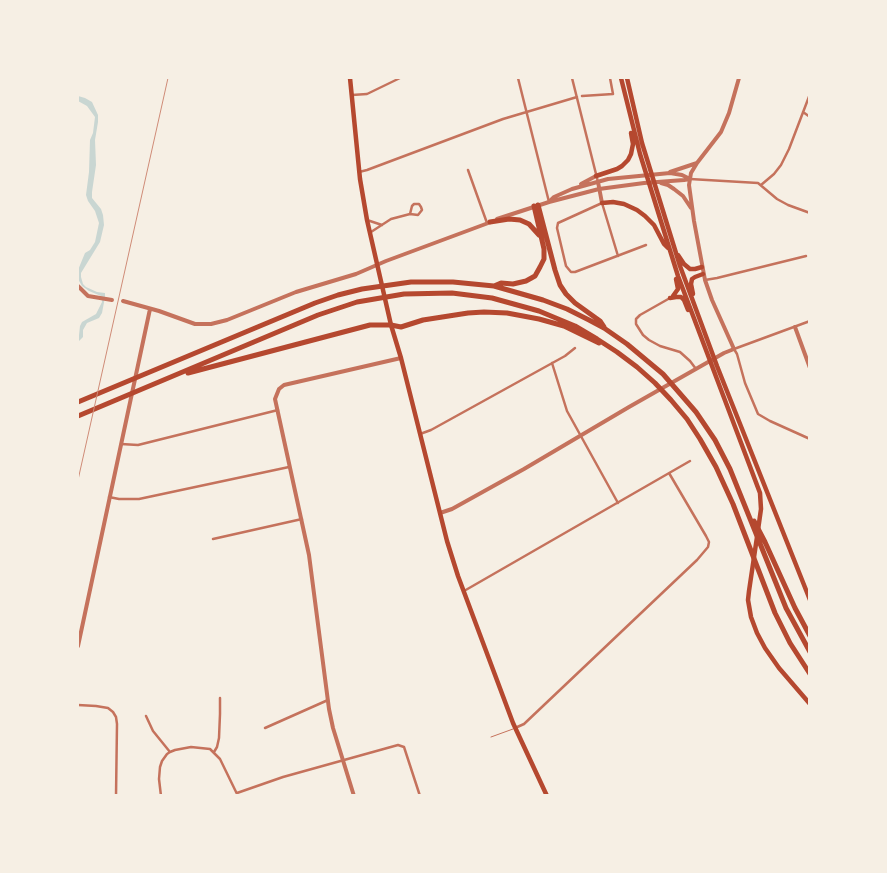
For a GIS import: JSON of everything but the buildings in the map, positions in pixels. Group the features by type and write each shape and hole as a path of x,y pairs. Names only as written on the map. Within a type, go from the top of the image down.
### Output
{"highway":[{"path":"494,286 501,283 522,283 534,276 540,267 544,254 536,206"},
{"path":"536,206 560,286 574,303 600,321 604,328"},
{"path":"489,223 514,219 525,222 536,230 543,244"},
{"path":"78,402 315,303 354,291 386,284 419,281 494,286 551,302 604,328 651,363 686,399 706,426 730,469 786,608 810,652"},
{"path":"78,416 326,312 350,304 372,299 436,293 492,298 539,311 590,334 617,352 643,372 671,400 686,419 716,467 733,504 775,613 790,643 810,674"},
{"path":"163,381 212,366 370,325 401,327 423,320 468,313 507,313 534,317 557,324 617,352"},
{"path":"743,500 810,636"}],"main road":[{"path":"350,78 359,172 367,220 391,325 447,541 515,728 547,796"},
{"path":"621,78 640,154 676,271 810,600"},
{"path":"627,78 642,143 700,329 757,485 761,501 749,584 749,609 757,633 774,661 810,704"},
{"path":"597,179 622,166 631,154 633,144 628,109"},
{"path":"602,203 614,202 624,204 641,213 654,225 664,244 669,249"},
{"path":"676,253 690,269 702,268"},
{"path":"670,298 678,289 676,271"},
{"path":"700,329 699,310 690,284 694,277 704,277"},
{"path":"670,298 678,297 682,299 700,329"}],"street":[{"path":"352,95 367,94 400,78"},
{"path":"518,78 549,202"},
{"path":"572,78 602,203 618,256"},
{"path":"582,96 612,94 610,78"},
{"path":"739,78 729,113 721,132 697,163 690,179 689,190 702,268 712,300 737,354 745,383 758,414 810,439"},
{"path":"761,185 781,165 810,94"},
{"path":"359,172 503,119 577,97"},
{"path":"803,112 810,117"},
{"path":"670,173 697,163"},
{"path":"468,170 489,223"},
{"path":"549,202 554,197 597,179 670,173 682,175 690,179"},
{"path":"123,301 195,324 211,324 227,320 296,292 356,274 536,206 599,189 644,183 690,179 754,182 761,185 777,199 810,213"},
{"path":"659,182 668,185 683,196 692,208"},
{"path":"602,203 558,224 557,228 566,266 571,272 646,245"},
{"path":"370,232 391,219 410,214 418,215 421,213 419,204 412,206 410,214"},
{"path":"367,220 382,224"},
{"path":"704,277 717,278 806,256"},
{"path":"78,286 88,296 110,299"},
{"path":"670,298 640,315 636,320 636,324 643,335 649,340 660,346 680,352 696,369"},
{"path":"78,646 150,309"},
{"path":"440,513 452,509 724,353 810,322"},
{"path":"795,327 810,368"},
{"path":"420,434 565,356 575,348"},
{"path":"354,796 333,728 312,568 276,396 279,389 284,385 400,358"},
{"path":"552,363 567,411 618,503"},
{"path":"120,444 138,445 278,410"},
{"path":"464,591 690,461"},
{"path":"109,497 139,499 290,466"},
{"path":"515,728 523,725 697,560 708,547 709,542 706,536 669,473"},
{"path":"213,539 302,520"},
{"path":"214,752 219,738 220,698"},
{"path":"265,728 328,700"},
{"path":"78,705 108,708 115,716 116,796"},
{"path":"146,716 153,731 170,752"},
{"path":"162,796 159,779 160,767 167,754 175,750 191,747 210,749 220,759 238,794 283,778 398,745 402,746 405,750 420,796"}],"lane":[{"path":"491,737 515,728"}],"shaded area":[{"path":"78,96 92,102 98,115 95,140 96,165 92,198 101,209 104,225 100,242 81,273 81,277 86,287 105,293 105,297 102,313 99,318 87,323 83,330 83,337 78,342 82,322 96,314 102,302 101,296 82,286 78,279 78,270 85,253 90,250 95,242 99,223 86,195 90,140 95,117 87,106 78,101"}],"railway":[{"path":"78,480 168,78"}]}
